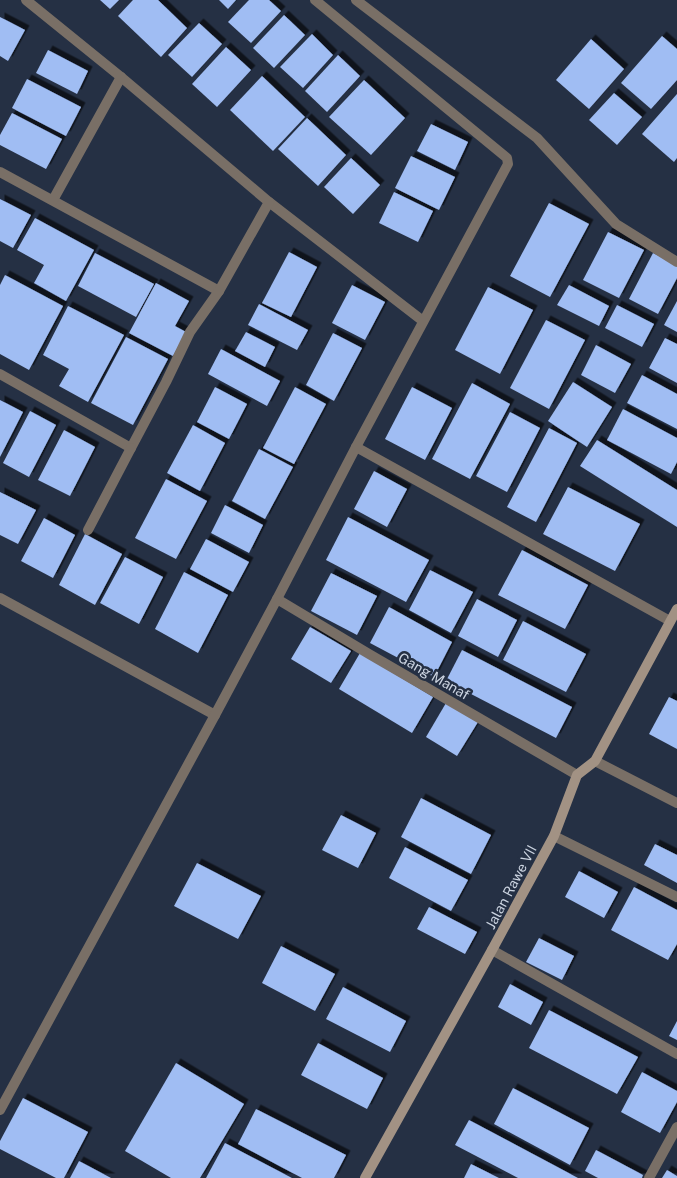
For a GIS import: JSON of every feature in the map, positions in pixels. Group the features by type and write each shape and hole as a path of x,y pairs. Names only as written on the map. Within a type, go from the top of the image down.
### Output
{"main road":[{"name":"Jalan Rawe VII","path":"365,1178 554,836 577,775 594,761 677,609"}],"street":[{"path":"26,0 121,77 269,202 423,321"},
{"path":"0,1110 278,599 356,447 508,164 507,158 315,0"},
{"path":"356,0 537,138 616,224 677,262"},
{"path":"53,200 121,77"},
{"path":"0,172 219,291"},
{"path":"88,530 166,382 190,332 219,291 269,202"},
{"path":"0,374 131,448"},
{"path":"356,447 670,621"},
{"path":"0,598 215,715"},
{"name":"Gang Manaf","path":"278,599 577,775"},
{"path":"594,761 677,803"},
{"path":"554,836 677,897"},
{"path":"492,950 677,1054"},
{"path":"649,1178 677,1127"}],"building":[{"path":"100,0 119,0 110,9"},
{"path":"133,0 158,0 187,28 161,57 118,16"},
{"path":"219,0 236,0 228,9"},
{"path":"249,0 269,0 281,11 251,43 228,22"},
{"path":"284,15 305,35 274,68 253,48"},
{"path":"0,17 25,30 8,61 0,56"},
{"path":"199,23 222,44 192,77 168,55"},
{"path":"312,34 333,55 303,88 280,67"},
{"path":"662,36 677,49 677,80 651,109 621,83"},
{"path":"591,39 624,69 589,109 556,80"},
{"path":"226,47 251,70 217,107 192,84"},
{"path":"48,50 88,71 77,94 36,73"},
{"path":"338,55 360,76 327,112 305,91"},
{"path":"262,76 305,117 273,151 230,110"},
{"path":"27,79 81,107 66,136 12,108"},
{"path":"364,80 405,118 371,155 329,117"},
{"path":"614,93 642,117 617,145 589,120"},
{"path":"677,94 677,158 674,162 642,134"},
{"path":"12,113 62,139 46,169 0,145 0,135"},
{"path":"307,118 346,155 318,186 278,149"},
{"path":"431,124 468,142 455,170 417,151"},
{"path":"411,156 455,177 439,210 395,188"},
{"path":"351,158 380,185 353,214 324,187"},
{"path":"394,192 433,211 418,242 379,223"},
{"path":"0,199 31,215 13,248 0,241"},
{"path":"549,203 589,224 550,297 510,276"},
{"path":"35,218 94,250 66,301 34,283 44,265 17,250"},
{"path":"608,232 644,250 619,298 583,280"},
{"path":"289,252 317,267 291,317 262,303"},
{"path":"95,253 154,284 136,317 78,286"},
{"path":"653,253 677,265 677,278 658,314 629,299"},
{"path":"5,275 63,306 29,370 0,354 0,285"},
{"path":"156,283 189,301 175,326 186,332 173,356 129,333"},
{"path":"352,285 385,302 365,340 332,323"},
{"path":"569,285 609,306 599,326 557,305"},
{"path":"488,287 533,310 500,374 455,350"},
{"path":"677,301 677,332 664,325"},
{"path":"259,304 308,330 297,350 248,325"},
{"path":"617,305 654,324 642,347 605,328"},
{"path":"68,306 124,335 88,402 59,386 69,369 43,355"},
{"path":"546,320 585,340 549,409 510,388"},
{"path":"246,332 275,347 265,367 235,351"},
{"path":"333,333 362,348 334,401 306,385"},
{"path":"126,337 168,359 133,425 91,403"},
{"path":"665,338 677,344 677,383 649,368"},
{"path":"596,345 631,364 615,393 581,375"},
{"path":"221,349 280,381 267,406 208,374"},
{"path":"642,375 677,394 677,429 627,403"},
{"path":"573,382 612,407 587,447 548,421"},
{"path":"472,383 510,404 470,479 432,459"},
{"path":"215,387 247,404 229,439 197,422"},
{"path":"295,387 326,404 294,464 263,448"},
{"path":"412,387 452,408 425,460 385,439"},
{"path":"0,400 23,412 0,457"},
{"path":"623,409 677,438 677,462 671,474 607,440"},
{"path":"30,411 56,425 29,477 3,463"},
{"path":"510,412 540,428 507,492 476,476"},
{"path":"193,425 225,443 200,491 167,473"},
{"path":"549,428 577,443 536,522 507,507"},
{"path":"64,430 95,447 70,496 38,480"},
{"path":"597,440 677,490 677,527 580,466"},
{"path":"259,449 293,467 265,519 232,501"},
{"path":"374,471 407,489 387,527 354,509"},
{"path":"166,479 207,501 176,559 135,538"},
{"path":"568,487 640,524 615,571 543,534"},
{"path":"0,492 36,510 18,544 0,535"},
{"path":"225,505 263,525 249,553 211,533"},
{"path":"348,517 429,560 406,602 326,560"},
{"path":"44,518 75,535 53,578 21,561"},
{"path":"85,534 122,554 95,605 59,585"},
{"path":"206,539 249,562 233,592 190,569"},
{"path":"522,550 588,585 565,629 498,595"},
{"path":"125,557 163,577 139,624 100,603"},
{"path":"430,570 473,592 451,633 409,610"},
{"path":"184,572 228,595 198,653 155,629"},
{"path":"331,573 377,596 357,635 311,611"},
{"path":"477,599 517,620 498,657 458,636"},
{"path":"389,607 452,642 434,677 370,643"},
{"path":"523,621 586,654 566,692 503,660"},
{"path":"310,627 351,651 331,683 291,659"},
{"path":"462,650 572,707 556,738 446,681"},
{"path":"360,653 433,697 412,733 339,689"},
{"path":"669,697 677,701 677,749 649,734"},
{"path":"446,703 478,722 457,756 426,737"},
{"path":"421,798 491,835 471,874 401,837"},
{"path":"341,815 376,833 358,868 322,850"},
{"path":"655,844 677,855 677,883 644,865"},
{"path":"405,847 468,880 451,911 389,878"},
{"path":"197,863 261,896 238,939 174,906"},
{"path":"579,871 618,892 604,918 565,897"},
{"path":"634,887 677,910 677,944 668,960 611,930"},
{"path":"429,907 477,932 465,954 417,929"},
{"path":"539,938 574,956 562,980 526,962"},
{"path":"281,946 335,974 315,1011 262,983"},
{"path":"510,984 543,1002 531,1025 498,1007"},
{"path":"343,987 406,1021 390,1052 326,1019"},
{"path":"549,1010 638,1057 617,1094 529,1048"},
{"path":"677,1021 677,1040 669,1036"},
{"path":"318,1043 383,1078 367,1109 301,1075"},
{"path":"176,1063 244,1104 200,1178 171,1178 125,1151"},
{"path":"642,1072 677,1091 677,1102 660,1133 621,1112"},
{"path":"513,1088 589,1128 570,1165 494,1124"},
{"path":"23,1098 88,1132 64,1178 56,1178 0,1149 0,1141"},
{"path":"256,1109 346,1155 334,1178 302,1178 238,1144"},
{"path":"469,1120 578,1178 518,1178 455,1145"},
{"path":"225,1143 292,1178 206,1178"},
{"path":"596,1150 643,1175 642,1178 598,1178 585,1171"},
{"path":"79,1161 111,1178 70,1178"},
{"path":"471,1164 499,1178 464,1178"},
{"path":"667,1170 677,1176 677,1178 662,1178"}]}
